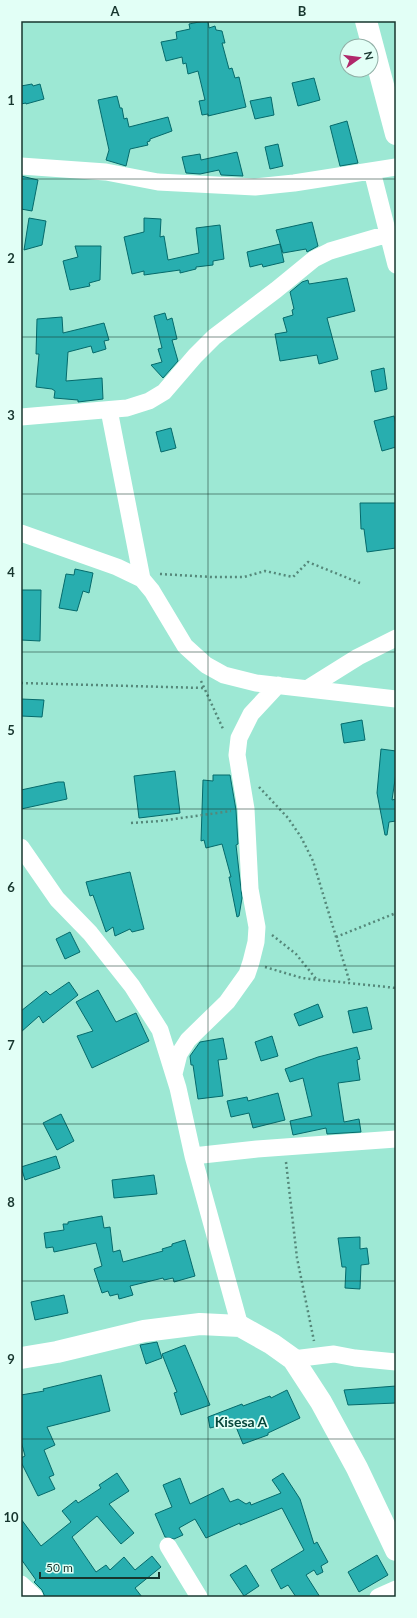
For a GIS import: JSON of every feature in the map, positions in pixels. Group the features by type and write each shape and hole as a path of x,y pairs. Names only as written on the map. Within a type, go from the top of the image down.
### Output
{"main road":[{"path":"366,21 396,134"},
{"path":"21,1358 57,1352 144,1331 200,1324 240,1326 272,1344 293,1359 325,1408 357,1468 396,1550"}],"street":[{"path":"21,166 106,172 158,182 255,187 294,183 396,167"},
{"path":"372,171 396,265"},
{"path":"23,414 108,410 127,408 149,401 164,392 195,356 214,337 314,259 330,251 388,234"},
{"path":"108,410 142,579"},
{"path":"21,534 117,567 142,579 152,591 185,646 206,665 224,675 256,683 310,687 396,699"},
{"path":"310,687 358,657 396,638"},
{"path":"174,1076 179,1054 188,1040 227,1002 247,974 251,962 256,942 257,927 250,889 246,809 238,762 239,738 251,714 278,685"},
{"path":"21,848 57,899 90,933 132,986 160,1030 174,1076 193,1156 240,1326"},
{"path":"193,1156 284,1146 396,1139"},
{"path":"293,1359 334,1354 355,1358 396,1362"},
{"path":"168,1546 200,1597"},
{"path":"21,1584 35,1597"},
{"path":"378,1597 396,1589"}],"path":[{"path":"142,579 157,574 236,577 265,571 293,577 308,562 360,582"},
{"path":"198,674 238,762 288,818 301,837 313,861 350,983"},
{"path":"21,683 204,688"},
{"path":"130,823 160,821 246,809"},
{"path":"336,937 396,913"},
{"path":"257,927 278,939 292,950 317,980"},
{"path":"251,962 285,975 317,980 396,988"},
{"path":"284,1146 297,1258 317,1355"}],"building":[{"path":"208,21 209,28 215,26 216,30 222,31 225,43 222,43 229,69 232,68 235,78 239,77 246,107 208,116 208,114 202,115 199,101 205,100 198,71 188,74 186,63 183,64 182,57 166,61 161,42 177,39 176,32 190,29 189,24"},
{"path":"314,78 320,100 298,106 292,83"},
{"path":"32,84 33,86 40,84 44,99 21,104 21,86"},
{"path":"117,96 120,108 122,108 124,119 127,118 129,127 168,117 172,131 150,139 150,141 147,142 148,145 130,149 126,166 106,160 109,150 98,100"},
{"path":"271,97 274,115 255,119 250,101"},
{"path":"347,121 358,163 340,166 330,126"},
{"path":"278,144 283,166 270,169 265,147"},
{"path":"237,152 243,176 221,175 219,170 200,174 186,173 182,157 200,154 201,160"},
{"path":"21,176 38,180 32,211 21,209"},
{"path":"29,218 46,221 42,245 24,250"},
{"path":"144,218 161,219 160,237 164,236 168,260 199,253 196,228 220,225 224,259 213,261 213,265 196,267 196,269 180,273 180,270 144,275 144,271 132,274 124,237 144,232"},
{"path":"312,222 318,246 307,252 306,249 283,253 276,230"},
{"path":"280,244 284,262 263,267 262,264 250,267 247,252"},
{"path":"75,246 101,246 100,280 89,283 90,286 70,290 63,261 78,257"},
{"path":"347,278 355,311 327,318 338,359 319,364 317,355 280,361 275,334 287,332 283,318 293,315 292,310 294,309 290,292 302,282 308,280 309,284"},
{"path":"165,313 167,320 172,318 177,339 172,340 178,361 163,378 151,365 162,362 158,349 162,348 154,316"},
{"path":"62,317 63,333 104,323 109,340 104,341 106,349 93,353 91,346 68,352 66,381 102,378 103,399 78,402 78,400 54,398 55,391 52,389 36,387 39,354 36,354 37,319"},
{"path":"384,368 387,389 375,392 371,371"},
{"path":"394,416 396,424 396,447 382,451 374,421"},
{"path":"171,428 176,448 161,452 156,432"},
{"path":"360,503 396,503 396,548 367,552 364,529 361,529"},
{"path":"75,569 93,573 89,593 83,591 77,611 59,608 66,574 74,575"},
{"path":"21,590 41,590 40,641 21,640"},
{"path":"21,699 44,700 42,717 21,716"},
{"path":"362,720 365,740 344,743 341,724"},
{"path":"381,749 396,751 396,773 392,800 396,799 396,821 389,822 387,835 385,835 377,793"},
{"path":"175,771 180,813 139,818 134,776"},
{"path":"213,775 230,775 236,810 238,844 236,845 242,898 239,916 237,917 229,877 231,877 222,844 206,848 204,840 201,841 203,780 213,781"},
{"path":"64,782 67,799 21,809 21,790"},
{"path":"130,872 144,929 132,932 130,929 115,936 113,927 106,932 93,895 90,896 86,882"},
{"path":"70,932 80,952 65,959 56,939"},
{"path":"69,982 78,995 43,1023 39,1016 21,1032 21,1011 46,991 50,995"},
{"path":"98,990 116,1022 136,1013 149,1041 92,1068 77,1036 93,1031 76,1002"},
{"path":"318,1004 323,1017 299,1026 294,1014"},
{"path":"367,1007 372,1029 353,1033 348,1011"},
{"path":"272,1036 278,1056 261,1061 255,1042"},
{"path":"223,1038 227,1059 218,1060 223,1096 198,1099 193,1065 191,1065 190,1056 200,1042"},
{"path":"357,1047 360,1059 357,1060 360,1080 338,1083 344,1122 359,1119 361,1132 327,1134 326,1128 293,1135 290,1121 312,1116 303,1078 290,1082 285,1069 318,1057"},
{"path":"278,1093 285,1120 253,1128 249,1113 231,1117 227,1101 247,1097 248,1101"},
{"path":"61,1114 74,1141 57,1150 43,1123"},
{"path":"56,1156 60,1168 25,1180 21,1167"},
{"path":"154,1175 157,1194 114,1198 112,1180"},
{"path":"102,1216 104,1228 110,1227 113,1252 120,1250 123,1262 163,1251 162,1249 172,1246 172,1244 185,1240 195,1276 174,1282 173,1278 164,1280 163,1278 130,1286 133,1295 119,1299 118,1294 110,1296 108,1291 102,1293 94,1269 102,1266 96,1243 54,1252 53,1247 46,1248 44,1233 64,1230 63,1224 68,1224 68,1222"},
{"path":"360,1237 360,1249 367,1248 369,1264 361,1265 360,1289 345,1288 346,1267 342,1267 338,1238"},
{"path":"64,1295 68,1313 35,1320 31,1302"},
{"path":"157,1342 162,1358 146,1364 140,1345"},
{"path":"185,1345 210,1405 181,1415 174,1393 177,1392 162,1354"},
{"path":"101,1375 110,1411 47,1427 55,1445 44,1450 54,1475 49,1477 55,1489 38,1496 21,1462 21,1458 25,1456 21,1441 21,1395 44,1391 43,1389"},
{"path":"396,1386 396,1403 348,1405 344,1390"},
{"path":"287,1390 300,1418 268,1433 268,1435 243,1444 234,1422 210,1428 208,1417 242,1404 243,1406 270,1396 271,1398"},
{"path":"117,1473 129,1491 109,1504 134,1533 121,1544 97,1516 72,1537 96,1572 106,1565 110,1570 124,1557 135,1570 152,1556 161,1567 135,1588 142,1597 45,1597 42,1590 34,1582 36,1580 21,1559 21,1519 41,1546 71,1522 62,1511 76,1500 78,1503 101,1488 99,1485"},
{"path":"283,1473 300,1499 314,1544 317,1542 328,1562 321,1566 323,1572 317,1575 314,1570 306,1575 320,1597 296,1597 288,1585 281,1589 271,1570 304,1550 282,1508 240,1525 240,1523 206,1538 195,1519 179,1528 183,1535 174,1539 165,1537 155,1514 172,1507 163,1485 180,1478 190,1504 223,1488 230,1502 238,1499 246,1504 250,1502 251,1505 281,1493 272,1480"},
{"path":"377,1555 388,1575 359,1592 348,1572"},
{"path":"246,1565 259,1586 244,1596 230,1575"}],"district":[{"name":"Kisesa A","path":"241,1422"}]}
